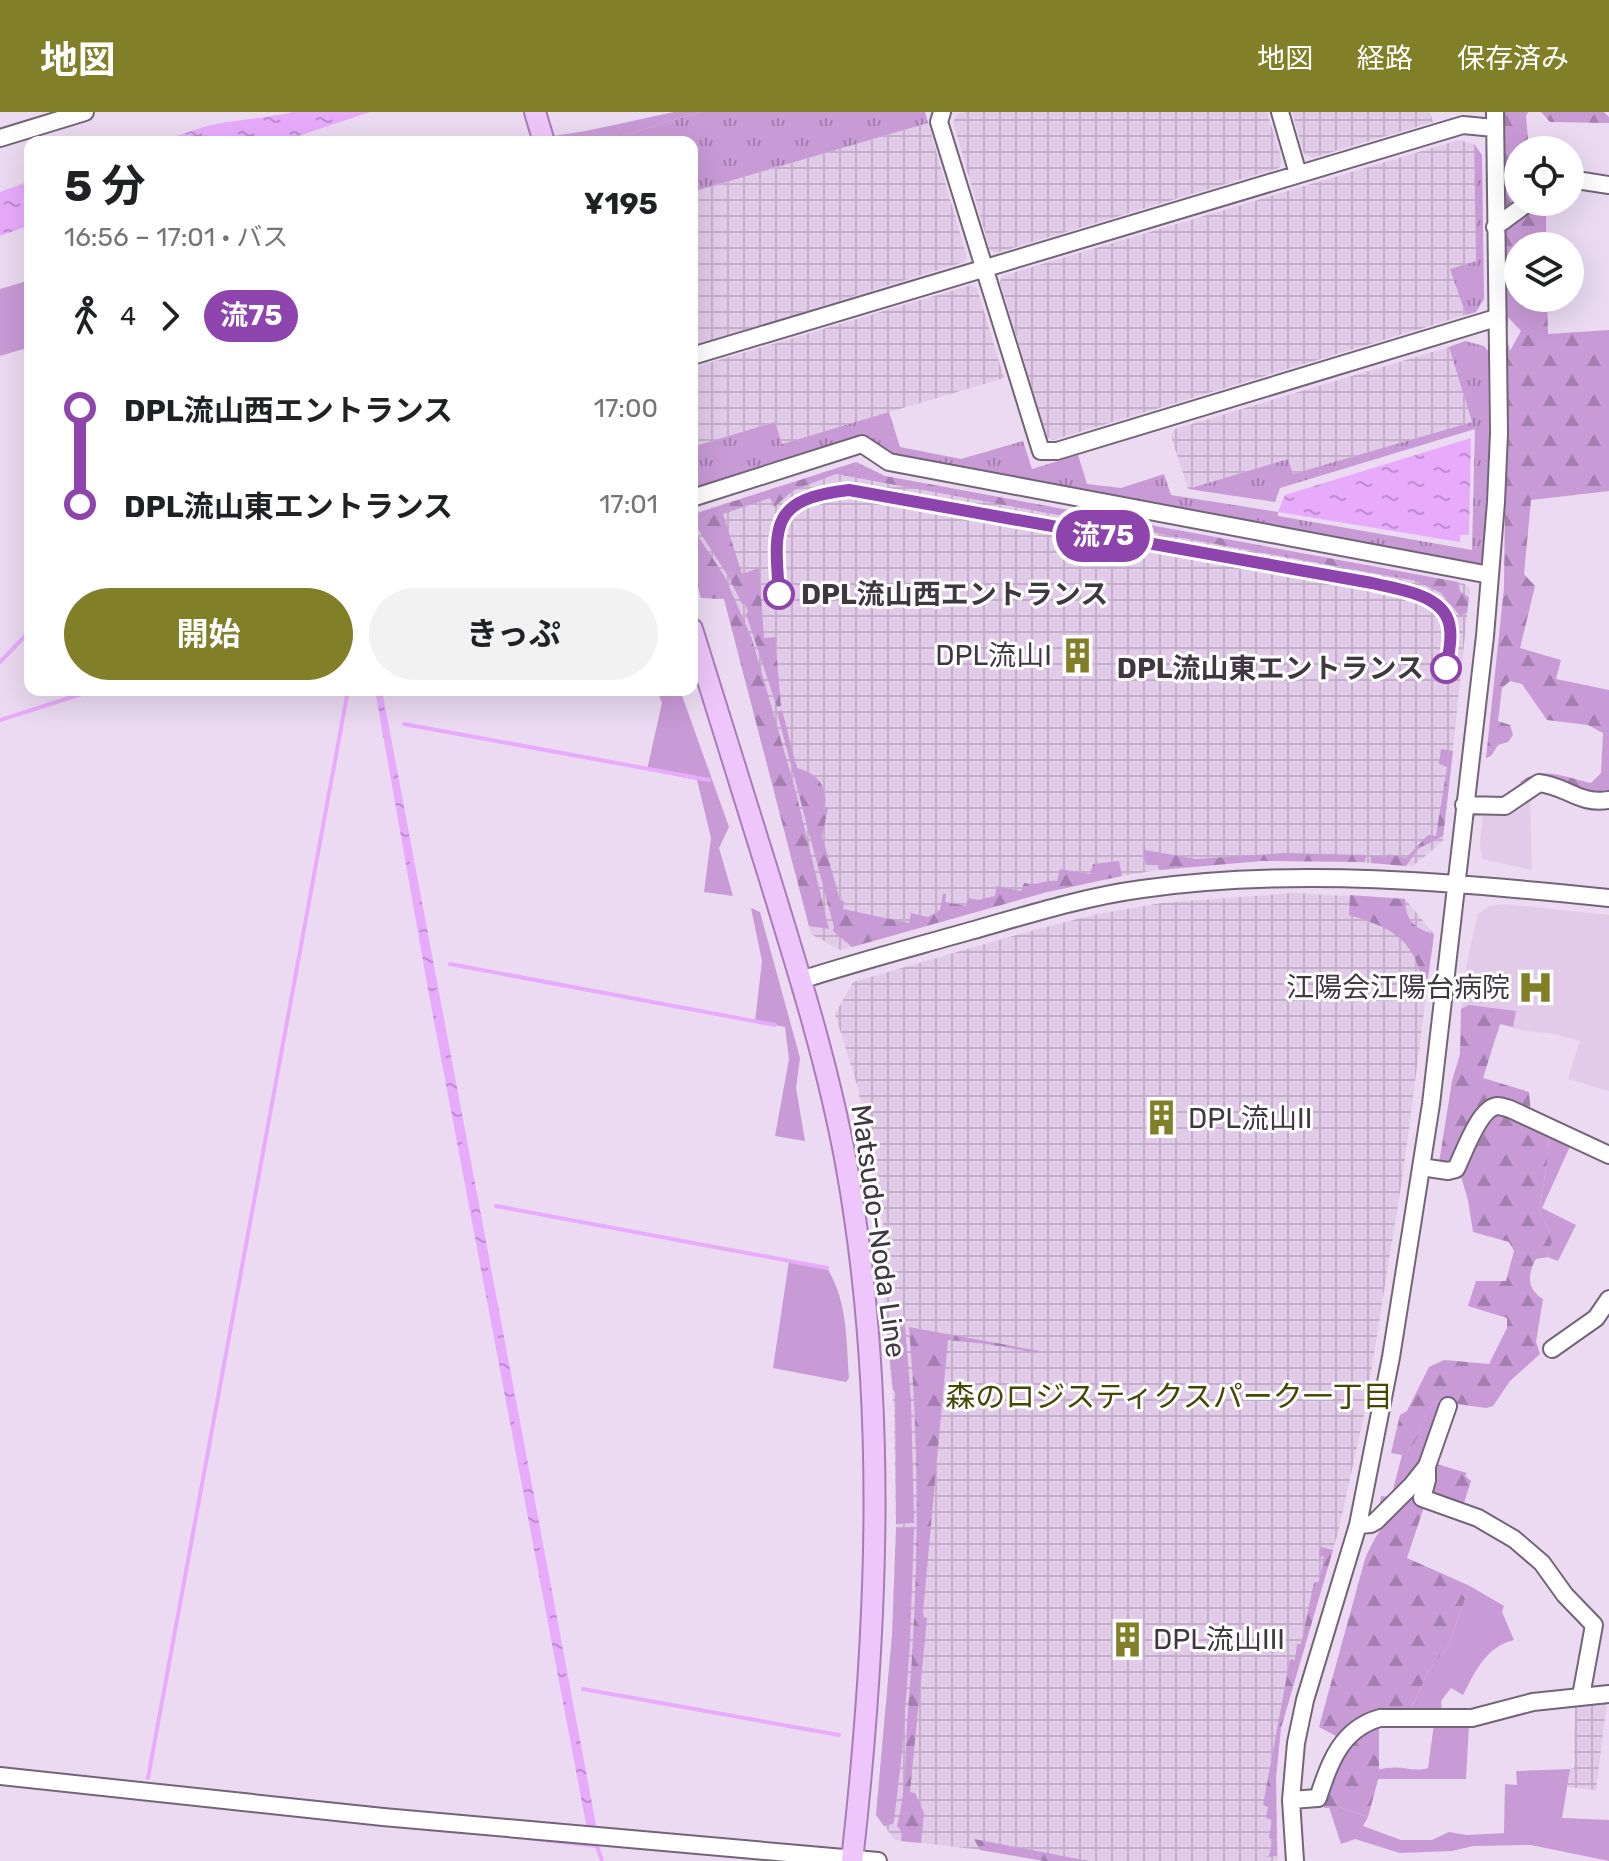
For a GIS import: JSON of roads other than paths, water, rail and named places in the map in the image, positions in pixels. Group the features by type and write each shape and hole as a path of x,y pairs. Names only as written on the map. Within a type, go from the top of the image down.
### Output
{"main road":[{"path":"535,112 542,136"},
{"name":"Matsudo-Noda Line","path":"698,648 801,980 828,1081 845,1160 859,1253 872,1393 876,1495 872,1636 852,1859"}],"street":[{"path":"0,138 85,112"},
{"path":"942,112 939,122 1041,451 1047,452 1161,421 1496,318"},
{"path":"1280,112 1298,174"},
{"path":"698,354 1463,125 1494,120 1499,433 1490,575 1455,885 1421,1167 1391,1357 1358,1525 1305,1700 1296,1743 1291,1800 1295,1861"},
{"path":"1584,179 1609,185"},
{"path":"1495,227 1510,216"},
{"path":"698,496 862,444 889,462 1490,575"},
{"path":"1464,805 1505,806 1539,783 1558,787 1587,801 1609,800"},
{"path":"801,980 1041,910 1138,889 1251,877 1293,876 1455,885 1609,898"},
{"path":"1421,1167 1448,1171 1456,1169 1486,1111 1497,1106 1510,1109 1609,1155"},
{"path":"1552,1349 1607,1308"},
{"path":"1358,1525 1376,1521 1427,1466 1448,1406"},
{"path":"1427,1466 1422,1498 1478,1518 1514,1539 1542,1563 1565,1595 1594,1625 1581,1696"},
{"path":"1291,1800 1318,1798 1338,1748 1346,1737 1367,1722 1380,1718 1472,1718 1533,1702 1609,1694"},
{"path":"0,1776 383,1817 878,1861"}],"water":[{"path":"293,112 370,112 298,136 176,136 217,124"},
{"path":"24,183 24,227 0,236 0,192"},
{"path":"1471,438 1469,535 1460,535 1460,542 1278,512 1285,495"},
{"path":"376,696 383,696 597,1830 587,1829 430,1000"}],"waterway":[{"path":"0,662 24,637"},
{"path":"0,720 75,696"},
{"path":"148,1778 347,696"},
{"path":"404,724 709,780"},
{"path":"450,964 775,1025"},
{"path":"496,1206 827,1268"},
{"path":"583,1689 839,1735"},
{"path":"527,1838 597,1846 602,1861"}],"place":[{"name":"DPL流山西エントランス","path":"779,594"},
{"name":"DPL流山I","path":"1078,655"},
{"name":"DPL流山東エントランス","path":"1446,668"},
{"name":"江陽会江陽台病院","path":"1536,987"},
{"name":"DPL流山II","path":"1162,1118"},
{"name":"DPL流山III","path":"1127,1639"}],"district":[{"name":"森のロジスティクスパーク一丁目","path":"1169,1397"}]}
